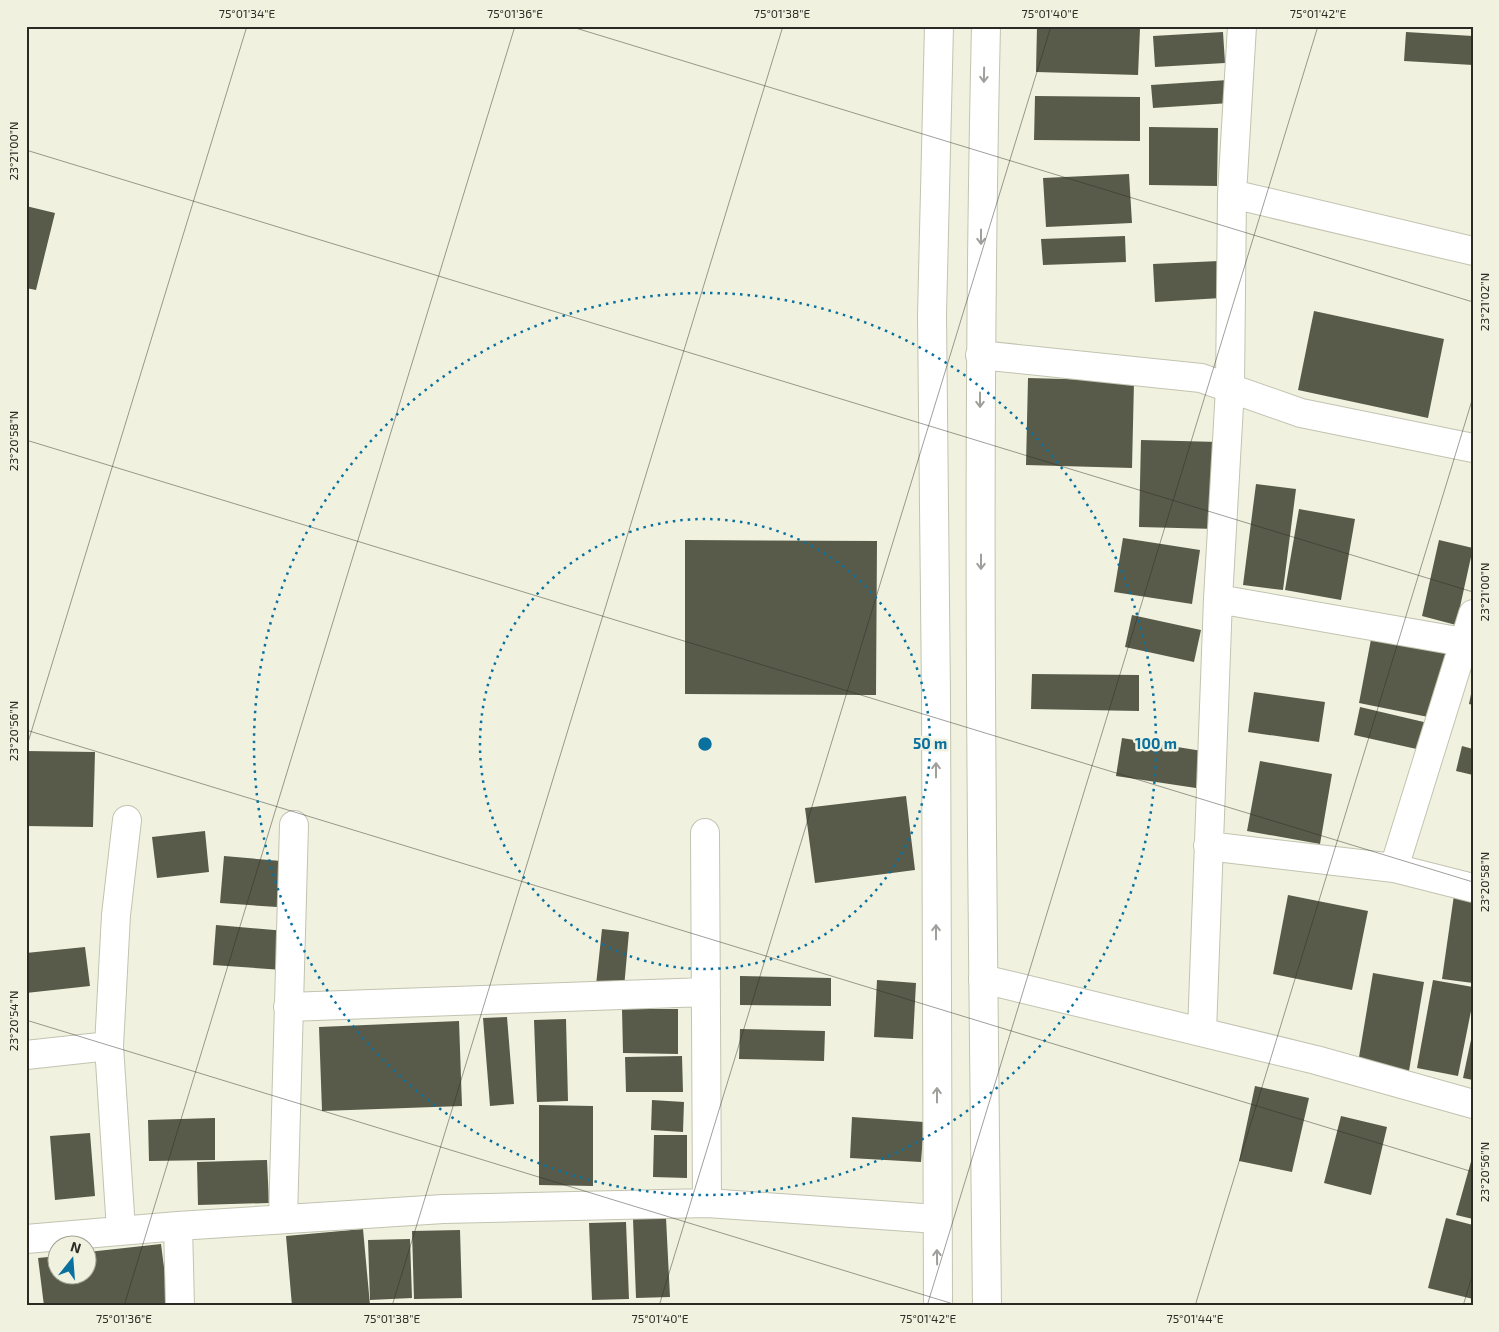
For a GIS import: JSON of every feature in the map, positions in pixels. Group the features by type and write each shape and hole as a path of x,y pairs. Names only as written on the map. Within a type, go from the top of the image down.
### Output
{"main road":[{"path":"938,1306 936,1219 936,695 932,315 939,26"},
{"path":"986,26 980,355 983,979 987,1306"},
{"path":"1202,1032 1218,599 1230,388 1232,194 1242,26"},
{"path":"1232,194 1473,251"},
{"path":"980,355 1201,378 1300,414 1473,448"},
{"path":"1218,599 1464,642"},
{"path":"1394,868 1473,614"},
{"path":"120,1230 109,1046 116,915 126,820"},
{"path":"283,1219 294,825"},
{"path":"705,833 707,1203"},
{"path":"1208,846 1394,868 1473,888"},
{"path":"983,979 1316,1060 1473,1104"},
{"path":"288,1006 706,992"},
{"path":"26,1055 109,1046"},
{"path":"26,1239 120,1230 443,1209 707,1203 936,1219"},
{"path":"178,1226 180,1306"}],"building":[{"path":"1037,26 1140,29 1138,75 1036,72"},
{"path":"1223,32 1225,63 1155,67 1153,36"},
{"path":"1406,32 1473,36 1473,65 1404,61"},
{"path":"1228,80 1230,103 1153,108 1151,85"},
{"path":"1035,96 1140,97 1140,141 1034,140"},
{"path":"1149,127 1218,128 1217,186 1149,185"},
{"path":"1129,174 1132,223 1046,227 1043,178"},
{"path":"26,206 55,213 36,290 26,288"},
{"path":"1125,236 1126,262 1043,265 1041,239"},
{"path":"1219,261 1221,298 1155,302 1153,264"},
{"path":"1314,311 1444,339 1428,418 1298,390"},
{"path":"1028,378 1134,381 1132,468 1026,465"},
{"path":"1141,440 1219,442 1217,529 1139,527"},
{"path":"1256,484 1296,489 1283,590 1243,585"},
{"path":"1299,509 1355,519 1341,600 1285,590"},
{"path":"1123,538 1200,550 1192,604 1114,592"},
{"path":"685,540 877,541 876,695 685,694"},
{"path":"1439,540 1473,548 1456,625 1422,616"},
{"path":"1132,615 1201,630 1194,662 1125,647"},
{"path":"1372,634 1447,649 1433,718 1359,703"},
{"path":"1032,674 1139,675 1139,711 1031,709"},
{"path":"1473,689 1473,705 1469,704"},
{"path":"1254,692 1325,702 1319,742 1248,732"},
{"path":"1360,707 1428,723 1421,750 1354,735"},
{"path":"1122,738 1202,751 1196,788 1116,776"},
{"path":"1462,746 1473,749 1473,775 1456,771"},
{"path":"26,751 95,752 93,827 26,826"},
{"path":"1260,761 1332,774 1320,844 1247,831"},
{"path":"906,796 915,870 815,883 805,808"},
{"path":"205,831 209,872 157,878 152,837"},
{"path":"224,856 281,861 277,907 220,903"},
{"path":"1288,895 1368,911 1352,990 1273,974"},
{"path":"1454,895 1473,897 1473,983 1442,979"},
{"path":"216,925 286,931 283,970 213,965"},
{"path":"602,929 629,932 624,988 596,985"},
{"path":"85,947 90,986 26,993 26,953"},
{"path":"1373,973 1424,982 1409,1071 1358,1063"},
{"path":"740,976 831,978 831,1006 740,1005"},
{"path":"877,980 916,983 913,1039 874,1037"},
{"path":"1433,980 1473,987 1473,1001 1458,1076 1417,1068"},
{"path":"622,1009 678,1009 678,1054 623,1053"},
{"path":"507,1017 514,1104 490,1106 483,1018"},
{"path":"566,1019 568,1101 537,1102 534,1020"},
{"path":"459,1021 462,1106 322,1111 319,1027"},
{"path":"740,1029 825,1031 824,1061 739,1059"},
{"path":"1473,1035 1473,1080 1463,1078"},
{"path":"682,1056 683,1092 626,1092 625,1057"},
{"path":"1255,1086 1309,1098 1292,1172 1239,1161"},
{"path":"652,1100 684,1102 683,1132 651,1130"},
{"path":"539,1105 593,1106 593,1186 539,1185"},
{"path":"1341,1116 1387,1127 1371,1195 1324,1183"},
{"path":"852,1117 924,1122 921,1162 850,1158"},
{"path":"215,1118 215,1160 149,1161 148,1120"},
{"path":"90,1133 95,1196 55,1200 50,1136"},
{"path":"654,1135 687,1135 687,1178 653,1177"},
{"path":"1473,1159 1473,1219 1456,1215"},
{"path":"267,1160 269,1203 198,1205 197,1162"},
{"path":"666,1218 670,1297 636,1298 633,1219"},
{"path":"1446,1218 1473,1225 1473,1299 1428,1288"},
{"path":"626,1222 629,1299 592,1300 589,1223"},
{"path":"363,1229 370,1305 292,1306 286,1236"},
{"path":"460,1230 462,1298 414,1299 412,1231"},
{"path":"410,1239 412,1298 370,1300 368,1240"},
{"path":"161,1244 169,1306 44,1306 38,1258 48,1257 48,1284 98,1284 98,1251"}]}
